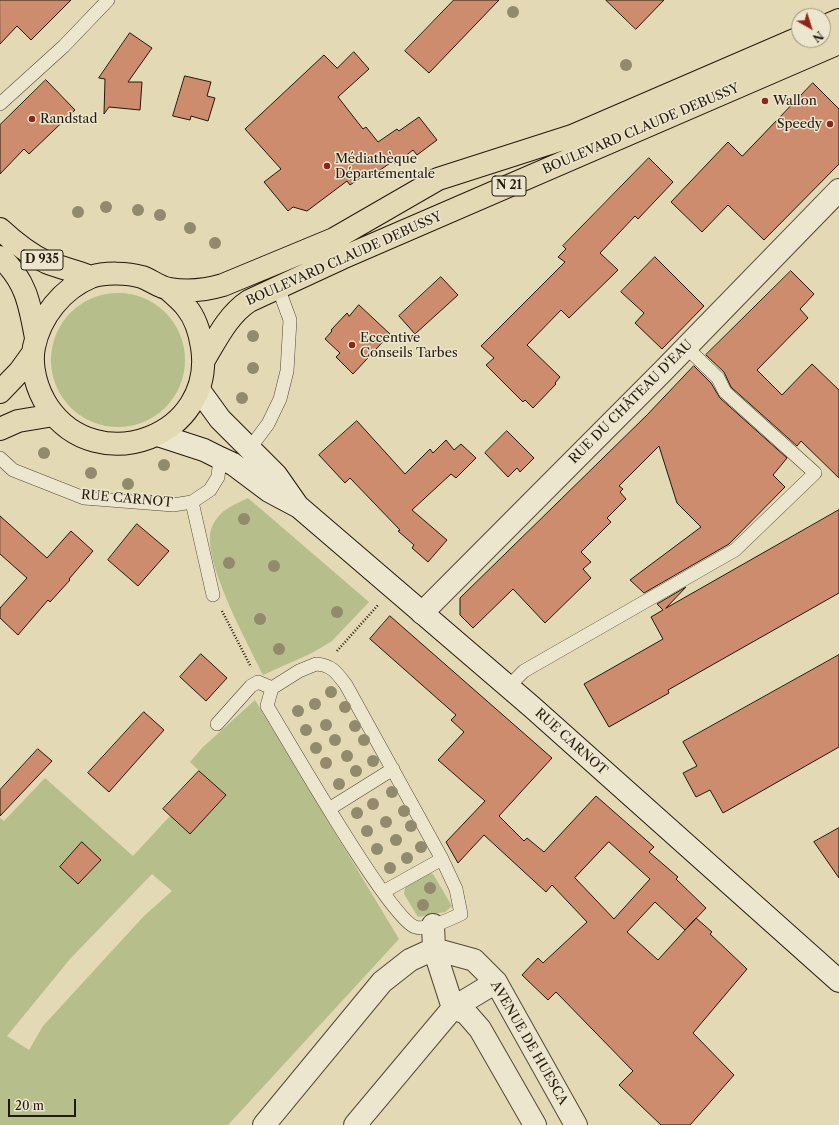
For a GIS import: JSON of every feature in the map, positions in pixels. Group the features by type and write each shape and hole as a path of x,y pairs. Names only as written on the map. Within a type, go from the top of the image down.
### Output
{"main road":[{"name":"BOULEVARD CLAUDE DEBUSSY","path":"168,289 204,290 223,286 334,239 438,179 572,136 791,41"},
{"name":"BOULEVARD CLAUDE DEBUSSY","path":"204,360 228,320 237,309 250,300 839,44"},
{"name":"D 935","path":"0,229 20,246 47,262 91,277"},
{"name":"D 935","path":"2,260 15,271 26,294 34,346"},
{"path":"0,392 20,371 34,346 46,314 62,295 91,277 112,274 141,277 168,289 188,308 200,333 204,360 199,390 189,408 175,423 158,435 131,444 103,443 76,434 54,416 42,399 35,379 34,346"},
{"path":"0,429 18,421 54,416"}],"street":[{"name":"RUE DU CHÂTEAU D'EAU","path":"422,613 686,347 839,190"},
{"name":"RUE CARNOT","path":"199,390 220,419 276,475 299,507 508,687 839,981"},
{"name":"RUE CARNOT","path":"158,435 204,450 233,464 268,491 299,507"},
{"path":"433,925 434,949 453,1008"},
{"path":"264,1125 382,982 410,960 434,949"},
{"name":"AVENUE DE HUESCA","path":"434,949 474,960 496,982 576,1125"},
{"path":"355,1125 453,1008 496,982"},
{"path":"453,1008 466,1013 480,1029 535,1125"}],"lane":[{"path":"0,104 64,46 108,0"},
{"path":"250,448 268,424 277,406 287,371 290,320 278,287"},
{"path":"508,687 524,672 736,550 815,473 725,392 718,378 686,347"},
{"name":"RUE CARNOT","path":"0,458 13,470 84,498 173,505 192,502 210,490 218,477 220,458"},
{"name":"RUE CARNOT","path":"192,502 214,595"},
{"path":"316,664 325,664 335,670 346,685 442,858 456,889 461,914 423,928 414,927 405,920 383,892 329,809 267,706 272,688 299,671 316,664"},
{"path":"217,724 251,686 258,682 272,688"},
{"path":"329,809 393,769"},
{"path":"383,892 442,858"}],"path":[{"path":"325,664 393,589"},
{"path":"214,595 258,682"}],"green space":[{"path":"118,293 137,296 149,301 165,313 177,329 182,341 185,360 182,379 177,391 165,407 149,419 137,424 118,427 99,424 87,419 71,407 59,391 54,379 51,360 54,341 59,329 71,313 87,301 99,296"},
{"path":"248,498 369,602 332,641 312,653 263,675 227,601 213,558 210,540 212,527 218,516 231,506"},
{"path":"255,700 399,939 228,1125 0,1125 0,818 4,821 45,778 133,856 170,816 190,834 225,795 190,762 203,747","holes":["152,874 172,891 144,916 43,1026 29,1050 7,1036 70,959"]},
{"path":"425,872 433,874 452,906 445,912 418,917 404,894 405,888"}],"building":[{"path":"0,0 71,0 31,40 17,26 0,44"},
{"path":"454,0 499,0 429,73 405,51"},
{"path":"606,0 664,0 636,29"},
{"path":"130,33 152,48 128,82 142,82 140,110 109,107 104,114 105,79 99,78"},
{"path":"354,52 369,69 338,97 363,129 366,127 378,142 397,129 399,131 419,117 437,140 417,155 413,150 395,164 393,161 373,175 370,171 350,185 347,181 307,211 293,207 288,211 264,182 281,169 245,129 324,55 337,68"},
{"path":"185,76 211,82 207,96 215,98 208,121 191,116 190,120 173,116"},
{"path":"46,80 75,110 29,154 24,149 0,174 0,125"},
{"path":"813,83 839,109 839,164 764,240 728,205 702,232 671,202 728,142 742,156"},
{"path":"649,158 673,182 638,219 635,216 600,253 618,270 569,318 561,310 527,345 560,377 555,383 556,384 533,408 525,400 523,402 486,365 494,358 481,346 565,262 558,257 566,249 563,246"},
{"path":"655,257 704,306 662,349 635,323 644,313 621,292"},
{"path":"791,271 814,294 800,309 808,318 757,370 782,395 812,364 839,390 839,478 801,441 797,446 731,387 724,372 706,355"},
{"path":"441,277 458,295 415,334 399,316"},
{"path":"359,305 390,334 353,374 336,357 340,353 325,339 332,331 331,330 347,313 349,316"},
{"path":"694,366 711,383 720,398 787,458 773,475 785,487 729,544 644,593 630,580 701,527 677,503 659,446 619,486 623,489 620,492 626,499 607,518 611,522 581,552 591,562 583,569 591,578 545,623 513,589 473,628 460,615 460,598 647,415"},
{"path":"357,421 405,474 430,449 433,453 446,440 454,450 461,444 476,458 456,478 451,474 412,510 447,540 428,562 412,548 414,545 398,531 400,530 350,478 345,483 319,455"},
{"path":"507,431 534,458 520,472 517,468 508,477 485,453"},
{"path":"839,510 839,593 668,690 669,693 609,727 584,684 663,639 651,617 663,610 657,604 686,587 666,608"},
{"path":"0,516 47,558 71,531 93,551 69,579 70,580 50,602 48,600 18,635 0,618 0,608 27,578 0,554"},
{"path":"137,524 169,551 138,586 108,560"},
{"path":"390,616 552,758 499,816 524,841 527,838 544,852 596,796 654,847 649,852 678,877 676,879 706,908 696,918 712,932 710,934 747,969 693,1033 734,1075 690,1125 661,1125 619,1085 633,1071 556,992 548,1000 522,975 538,958 543,963 587,922 552,885 546,892 484,835 458,863 446,842 485,801 438,760 464,732 451,720 456,715 370,639","holes":["609,842 650,879 614,919 575,878","655,902 685,930 688,927 658,960 627,932"]},
{"path":"201,654 227,678 206,701 180,677"},
{"path":"839,655 839,747 723,813 710,790 696,797 683,773 697,766 683,742"},
{"path":"144,712 164,730 109,792 88,773"},
{"path":"38,749 52,761 0,816 0,790"},
{"path":"199,771 226,795 190,834 163,809"},
{"path":"839,828 839,878 814,842"},
{"path":"82,842 101,860 78,884 60,867"}],"place":[{"name":"Wallon","path":"765,101"},
{"name":"Randstad","path":"32,119"},
{"name":"Speedy","path":"830,124"},
{"name":"Médiathèque Départementale","path":"327,166"},
{"name":"Eccentive Conseils Tarbes","path":"352,345"}]}
